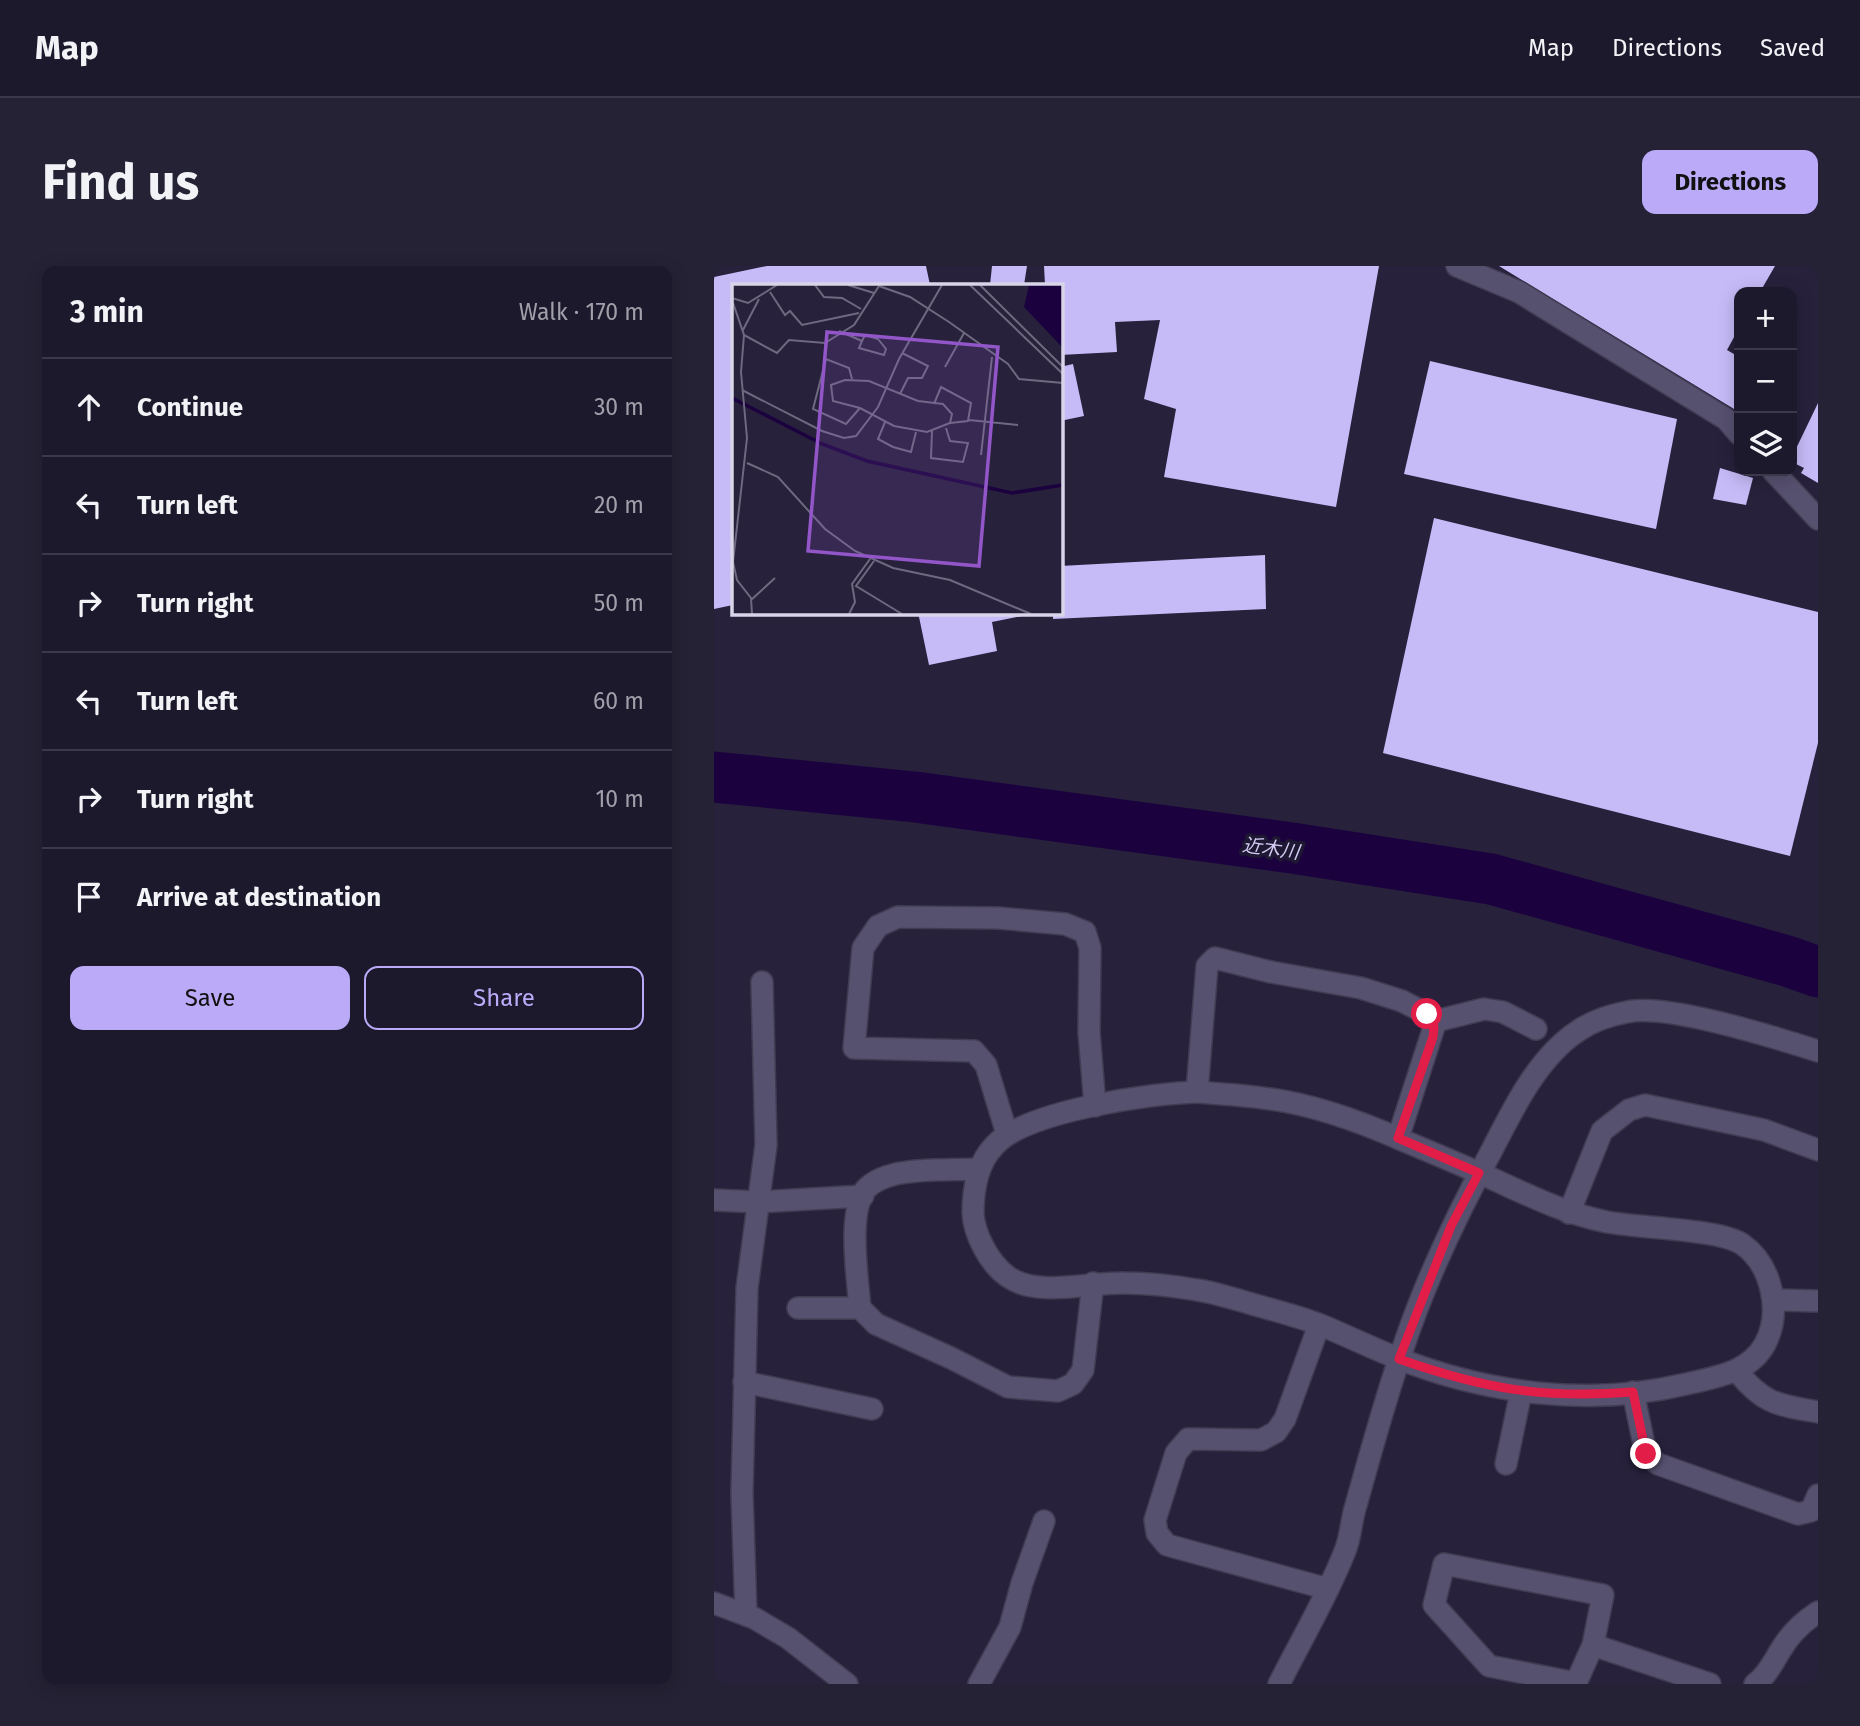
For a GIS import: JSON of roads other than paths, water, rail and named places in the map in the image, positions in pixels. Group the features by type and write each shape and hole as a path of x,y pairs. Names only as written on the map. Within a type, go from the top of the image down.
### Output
{"street":[{"path":"1457,266 1519,292 1726,419 1734,428"},
{"path":"1778,476 1818,519"},
{"path":"1007,1134 986,1065 974,1051 854,1048 863,948 878,926 898,917 998,918 1065,924 1085,932 1090,948 1089,1032 1095,1106"},
{"path":"1197,1092 1207,966 1216,958 1261,970 1361,988 1427,1014 1434,1027 1433,1037 1398,1138"},
{"path":"746,1615 742,1493 747,1288 766,1145 762,982"},
{"path":"1432,1022 1484,1009 1503,1012 1536,1029"},
{"path":"1279,1684 1346,1549 1355,1508 1399,1359 1451,1226 1508,1119 1538,1071 1558,1048 1578,1031 1602,1019 1629,1011 1654,1010 1715,1023 1818,1051"},
{"path":"1197,1092 1274,1099 1339,1116 1398,1138 1569,1213 1608,1222 1721,1236 1741,1243 1760,1261 1769,1281 1773,1300 1773,1322 1766,1343 1754,1359 1737,1371 1676,1387 1588,1396 1521,1392 1473,1383 1399,1359 1320,1325 1200,1290 1130,1283 1035,1287 1008,1277 991,1259 974,1226 973,1197 978,1169 993,1146 1007,1134 1053,1117 1095,1106 1167,1093 1197,1092"},
{"path":"1569,1213 1601,1131 1629,1110 1645,1105 1764,1129 1818,1150"},
{"path":"978,1169 907,1172 884,1178 866,1188 857,1209 860,1308 876,1324 1008,1387 1058,1391 1073,1384 1083,1370 1093,1283"},
{"path":"714,1200 759,1202 863,1196"},
{"path":"1773,1300 1818,1301"},
{"path":"798,1308 860,1308"},
{"path":"1320,1325 1285,1419 1276,1432 1261,1440 1188,1439 1175,1453 1155,1520 1157,1532 1167,1545 1328,1589"},
{"path":"1737,1371 1752,1390 1770,1402 1818,1412"},
{"path":"744,1382 872,1409"},
{"path":"1506,1464 1521,1392"},
{"path":"1633,1392 1646,1454 1658,1464 1798,1514 1811,1511 1818,1495"},
{"path":"979,1684 1010,1627 1021,1583 1044,1521"},
{"path":"1444,1564 1603,1595 1593,1645 1576,1683 1489,1666 1434,1605 1444,1564"},
{"path":"714,1603 746,1615 788,1638 847,1684"},
{"path":"1755,1684 1762,1679 1784,1644 1806,1619 1818,1612"},
{"path":"1593,1645 1710,1684"}],"waterway":[{"name":"近木川","path":"714,777 915,797 1292,848 1491,879 1787,961 1818,972"}]}
